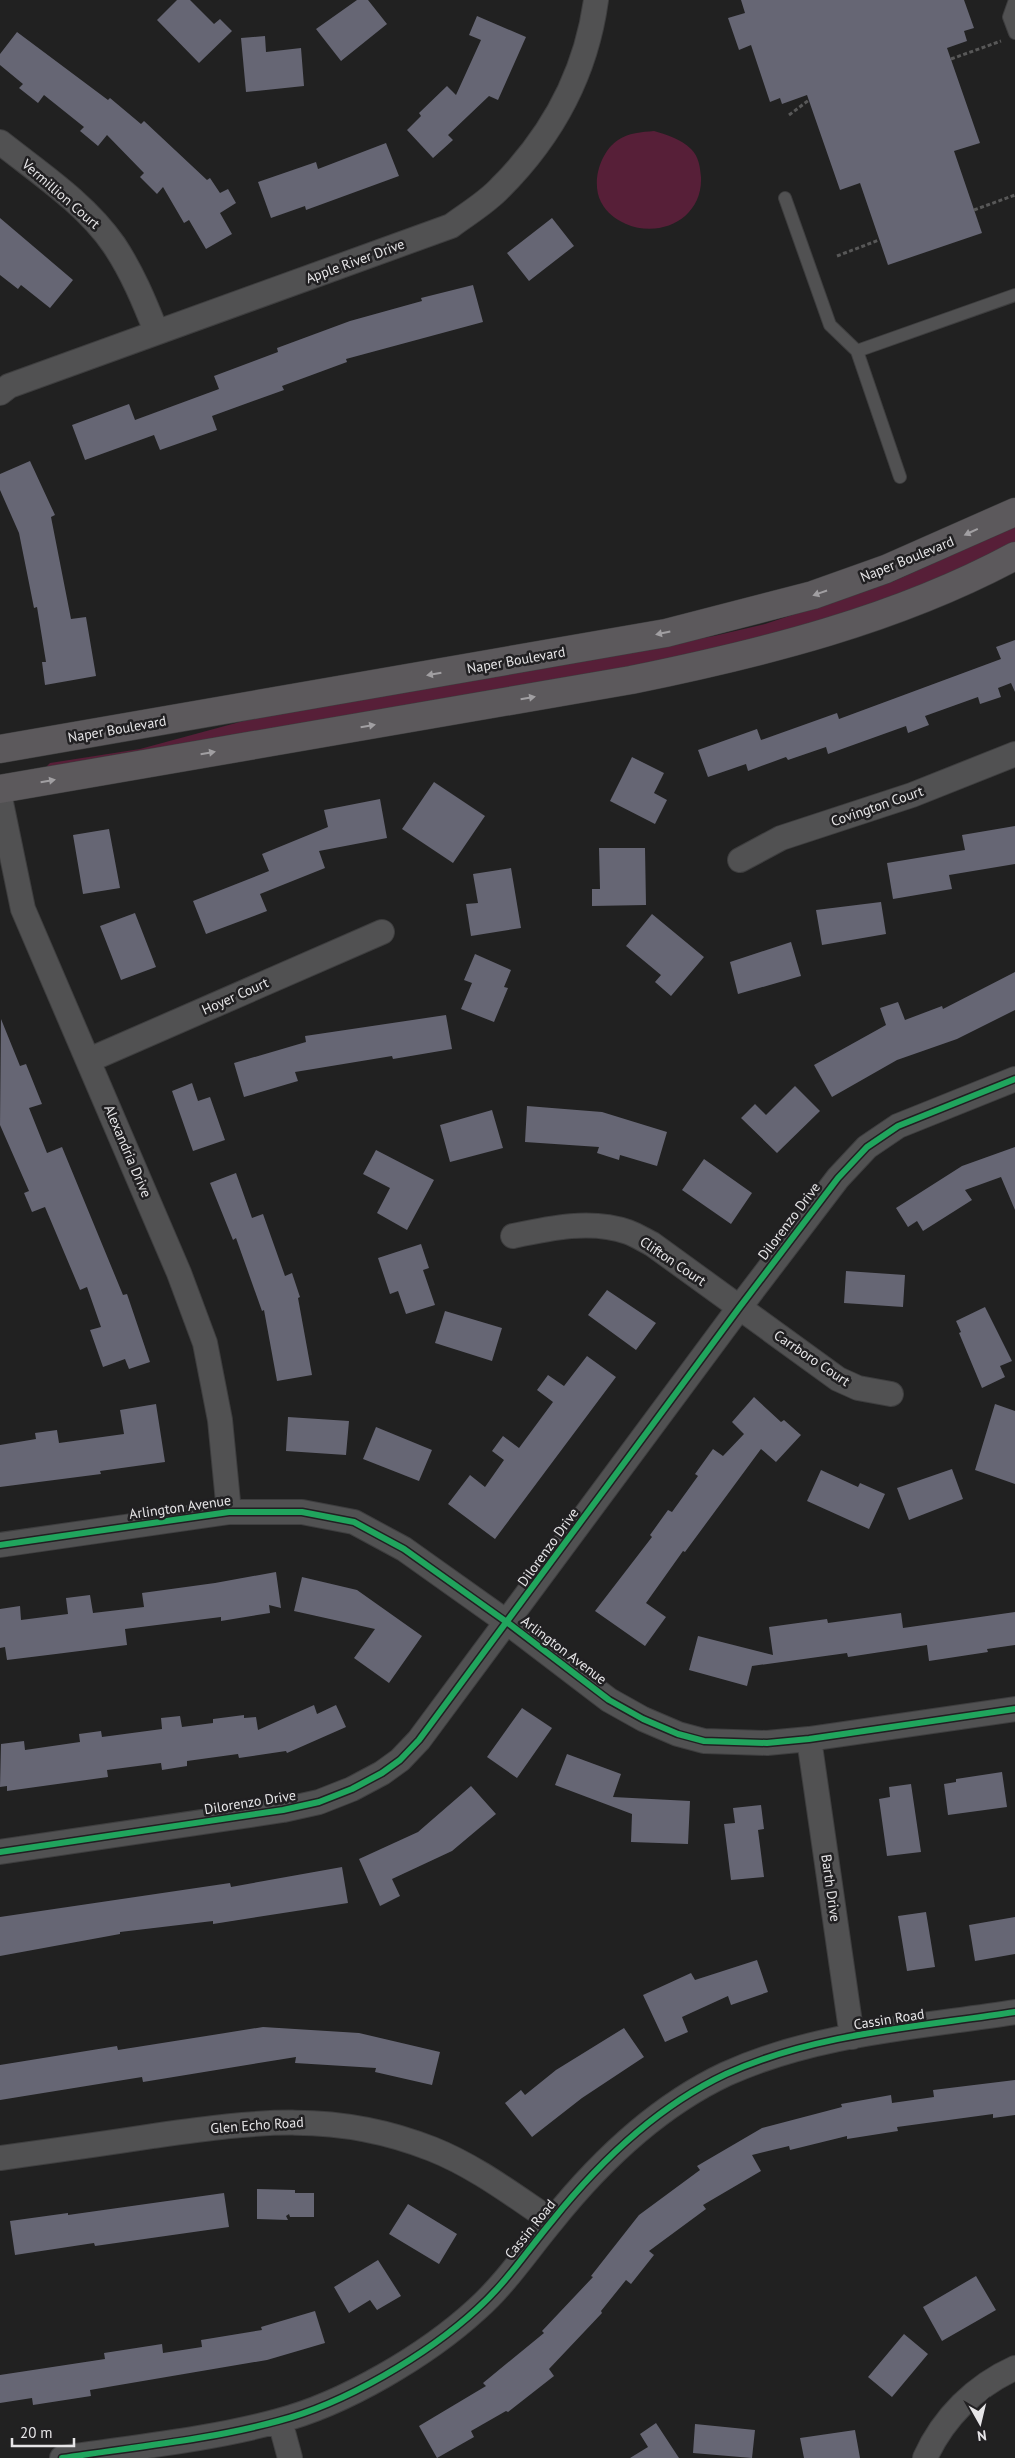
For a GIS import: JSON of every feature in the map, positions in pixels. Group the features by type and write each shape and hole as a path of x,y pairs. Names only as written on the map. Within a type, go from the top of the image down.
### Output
{"main road":[{"name":"Naper Boulevard","path":"0,749 666,633 812,596 886,570 1015,512"},
{"path":"0,790 622,682 713,663 791,643 868,619 941,592 1015,556"}],"street":[{"name":"Apple River Drive","path":"0,393 9,386 451,226 492,195 540,142 566,101 585,55 592,29 596,0"},
{"name":"Vermillion Court","path":"0,142 90,216 113,244 130,271 156,332"},
{"name":"Covington Court","path":"740,860 781,838 912,794 1015,754"},
{"name":"Alexandria Drive","path":"0,798 23,909 180,1273 205,1343 220,1420 230,1512"},
{"name":"Hoyer Court","path":"89,1060 382,932"},
{"name":"Dilorenzo Drive","path":"0,1852 283,1810 319,1802 352,1789 382,1773 400,1760 419,1740 508,1623 739,1308 838,1178 867,1147 898,1126 1015,1079"},
{"name":"Clifton Court","path":"513,1236 577,1226 600,1226 628,1232 652,1244 739,1308"},
{"name":"Carrboro Court","path":"739,1308 838,1379 858,1388 891,1394"},
{"name":"Arlington Avenue","path":"0,1545 230,1512 302,1512 354,1522 404,1548 508,1623 609,1700 643,1719 678,1734 704,1741 767,1743 809,1739 1015,1709"},
{"name":"Barth Drive","path":"809,1739 852,2036"},
{"name":"Cassin Road","path":"62,2458 216,2435 280,2421 360,2388 400,2365 477,2309 507,2278 552,2220 602,2162 639,2130 680,2100 726,2074 766,2059 852,2036 1015,2012"},
{"name":"Glen Echo Road","path":"0,2158 234,2125 277,2121 317,2122 386,2134 432,2149 468,2166 552,2220"},
{"path":"925,2458 946,2423 963,2404 981,2387 1015,2368"},
{"path":"280,2421 290,2458"}],"lane":[{"path":"1012,35 1009,18 1014,0"},
{"path":"785,198 830,325 857,351 900,477"},
{"path":"857,351 1015,295"}],"path":[{"path":"950,59 1012,35"},
{"path":"790,115 809,100"},
{"path":"974,210 1015,195"},
{"path":"837,256 879,240"}],"shaded area":[{"path":"654,131 678,140 694,152 700,170 700,191 695,204 677,222 666,227 653,229 639,228 622,222 606,209 598,194 597,177 606,152 618,140 631,134"},
{"path":"1015,526 1015,545 864,609 708,655 48,770 47,766 50,763 140,749 247,720 714,636 765,624 894,581"}],"building":[{"path":"177,0 190,0 214,24 220,19 232,31 199,63 157,20"},
{"path":"357,0 368,0 387,24 341,61 316,29"},
{"path":"741,0 964,0 974,28 964,31 967,41 947,48 980,143 954,151 982,233 888,265 860,183 840,190 807,95 782,104 780,98 770,102 751,45 739,50 728,18 745,13"},
{"path":"477,16 526,37 498,100 489,96 448,135 453,140 433,158 407,130 421,116 419,113 447,86 456,95 481,40 469,35"},
{"path":"17,32 108,100 110,98 141,124 144,121 207,180 210,178 220,193 228,189 236,203 220,213 232,234 206,249 189,220 184,223 163,187 157,194 140,177 144,173 107,135 98,146 80,131 84,127 44,95 38,103 19,88 23,84 0,65 0,54"},
{"path":"265,36 266,52 301,48 304,86 246,92 241,38"},
{"path":"386,143 399,176 306,210 305,206 271,218 258,182 316,162 318,169"},
{"path":"0,218 73,280 50,308 21,285 18,289 0,275"},
{"path":"552,218 574,246 529,281 507,253"},
{"path":"473,285 483,322 346,359 347,362 282,386 284,390 212,416 217,430 160,450 154,435 85,460 72,425 129,404 135,420 219,389 214,376 278,352 277,348 350,321 422,301 421,298"},
{"path":"30,461 55,515 51,517 71,619 86,617 96,676 45,685 42,662 46,662 37,607 34,608 19,533 0,490 0,474"},
{"path":"1015,640 1015,692 1011,683 998,688 1001,697 980,704 978,697 925,716 929,725 908,733 906,726 828,754 826,747 788,760 786,757 748,771 746,764 708,777 698,750 757,729 761,740 837,713 839,719 1001,659 996,647"},
{"path":"632,757 664,773 654,793 667,800 655,824 610,801"},
{"path":"434,782 485,816 453,863 402,829"},
{"path":"380,799 387,838 319,851 325,868 260,894 267,911 206,934 193,901 269,871 262,854 328,827 324,810"},
{"path":"1015,826 1015,864 949,875 952,889 893,899 887,863 965,850 962,835"},
{"path":"109,829 120,888 83,894 73,835"},
{"path":"599,848 645,848 646,905 592,906 592,889 600,889"},
{"path":"511,868 521,928 471,936 466,904 478,903 473,874"},
{"path":"881,902 886,934 822,945 816,910"},
{"path":"135,913 156,967 121,980 100,926"},
{"path":"652,914 704,957 671,996 655,982 661,975 626,946"},
{"path":"791,942 801,976 738,994 730,962"},
{"path":"475,954 511,970 504,987 508,988 494,1022 461,1009 472,983 464,980"},
{"path":"1015,972 1015,1010 957,1039 897,1060 832,1097 814,1065 886,1025 880,1008 898,1002 905,1020 942,1006 943,1009"},
{"path":"446,1015 452,1049 393,1059 392,1056 295,1072 298,1081 244,1097 234,1063 306,1042 305,1036"},
{"path":"1,1019 20,1066 26,1064 42,1104 29,1108 47,1153 62,1147 123,1295 127,1294 150,1362 129,1369 125,1359 103,1367 90,1330 101,1327 87,1287 80,1290 45,1207 32,1212 24,1193 29,1191 0,1125"},
{"path":"192,1083 198,1101 210,1097 225,1140 193,1151 172,1091"},
{"path":"795,1086 820,1111 777,1153 741,1118 755,1104 766,1115"},
{"path":"527,1106 602,1112 667,1132 657,1166 620,1155 619,1160 597,1153 599,1147 525,1142"},
{"path":"492,1110 503,1148 450,1162 440,1125"},
{"path":"1015,1147 1015,1210 1001,1177 965,1190 972,1200 923,1231 917,1221 908,1227 896,1208 962,1166"},
{"path":"376,1150 434,1180 407,1230 377,1213 390,1188 363,1174"},
{"path":"704,1159 752,1193 731,1224 682,1190"},
{"path":"236,1173 252,1218 263,1214 285,1276 292,1273 300,1297 298,1298 312,1375 277,1381 264,1310 262,1311 236,1238 233,1240 210,1183"},
{"path":"421,1244 429,1268 423,1270 435,1305 406,1314 398,1291 390,1294 378,1258"},
{"path":"846,1271 905,1275 903,1307 844,1303"},
{"path":"607,1290 656,1323 636,1350 588,1315"},
{"path":"985,1307 1012,1361 1000,1366 1005,1377 982,1388 959,1333 961,1332 956,1321"},
{"path":"445,1311 502,1328 492,1361 435,1343"},
{"path":"587,1356 616,1377 495,1539 448,1504 470,1475 485,1487 504,1460 492,1451 503,1436 519,1448 553,1402 537,1390 548,1375 564,1386"},
{"path":"754,1397 781,1422 784,1420 801,1435 776,1462 761,1449 685,1552 683,1551 646,1603 666,1617 645,1646 595,1611 652,1537 650,1535 668,1510 672,1512 698,1476 695,1474 713,1449 723,1456 744,1434 732,1422"},
{"path":"156,1404 165,1462 100,1471 101,1474 0,1487 0,1445 36,1439 35,1433 57,1430 59,1443 124,1434 120,1410"},
{"path":"995,1404 1015,1411 1015,1484 975,1470"},
{"path":"288,1417 349,1421 346,1455 286,1451"},
{"path":"376,1427 432,1450 419,1481 363,1459"},
{"path":"952,1469 963,1499 909,1520 897,1488"},
{"path":"821,1470 858,1487 860,1483 885,1494 869,1529 807,1501"},
{"path":"276,1572 281,1608 269,1605 270,1613 221,1621 221,1617 125,1629 127,1645 7,1660 5,1647 0,1648 0,1609 20,1606 21,1620 68,1614 66,1598 90,1595 93,1613 144,1607 142,1593"},
{"path":"302,1577 357,1590 422,1636 389,1683 354,1658 375,1629 294,1611"},
{"path":"1015,1612 1015,1645 987,1649 988,1652 929,1661 927,1645 848,1657 847,1653 752,1666 747,1686 689,1670 698,1636 773,1655 769,1627 827,1619 828,1623 901,1613 903,1628"},
{"path":"314,1705 317,1714 336,1705 346,1727 287,1753 286,1751 239,1758 238,1754 187,1761 187,1766 162,1770 161,1763 107,1770 108,1777 7,1791 7,1786 0,1787 1,1744 24,1741 25,1750 80,1742 79,1734 101,1731 102,1737 162,1729 161,1718 180,1716 182,1727 213,1723 213,1719 244,1715 244,1718 256,1717 258,1730"},
{"path":"522,1708 552,1728 517,1778 487,1757"},
{"path":"567,1754 621,1774 613,1797 690,1801 688,1844 631,1842 632,1814 555,1785"},
{"path":"1002,1772 1007,1807 948,1815 944,1784 956,1782 956,1779"},
{"path":"911,1784 921,1852 887,1856 879,1799 890,1797 889,1787"},
{"path":"471,1786 496,1814 452,1851 392,1879 400,1896 380,1906 359,1859 418,1832"},
{"path":"761,1805 764,1829 758,1830 764,1877 731,1880 724,1824 735,1823 733,1808"},
{"path":"342,1867 348,1903 213,1924 213,1921 120,1932 120,1934 0,1956 0,1917 230,1883 231,1887"},
{"path":"926,1912 935,1967 907,1971 898,1916"},
{"path":"1015,1917 1015,1954 975,1961 969,1925"},
{"path":"757,1960 768,1992 731,2005 728,1996 682,2017 688,2032 665,2042 643,1995 691,1973 695,1980"},
{"path":"263,2027 359,2033 440,2052 432,2085 375,2072 376,2068 295,2063 296,2057 143,2082 142,2077 0,2100 0,2065 117,2046 118,2050"},
{"path":"624,2028 644,2057 582,2098 532,2137 505,2103 521,2090 525,2095 556,2070"},
{"path":"1015,2080 1015,2115 993,2118 993,2114 897,2127 898,2131 847,2139 847,2136 790,2150 789,2146 752,2155 761,2171 703,2205 706,2209 649,2251 654,2255 631,2284 626,2280 601,2311 602,2313 549,2369 554,2376 508,2412 506,2411 471,2431 474,2437 437,2458 419,2426 486,2386 483,2383 544,2333 542,2331 593,2277 591,2276 639,2215 700,2170 697,2166 762,2128 842,2107 841,2104 891,2095 892,2103 934,2097 933,2090"},
{"path":"257,2189 295,2190 295,2193 314,2193 314,2217 290,2217 289,2214 286,2216 288,2220 257,2219"},
{"path":"224,2193 229,2227 95,2246 94,2243 15,2255 10,2221 68,2213 68,2215"},
{"path":"408,2204 457,2234 439,2264 389,2234"},
{"path":"378,2260 401,2296 377,2310 370,2300 349,2313 334,2287"},
{"path":"976,2276 996,2310 942,2341 923,2307"},
{"path":"315,2311 325,2343 267,2360 90,2390 91,2396 33,2405 32,2398 0,2403 0,2375 105,2359 104,2353 162,2344 163,2353 202,2347 201,2340 262,2330 261,2327"},
{"path":"904,2334 928,2354 892,2397 868,2377"},
{"path":"656,2423 679,2458 630,2458 648,2447 640,2434"},
{"path":"695,2424 755,2430 752,2458 693,2453"},
{"path":"855,2430 860,2458 804,2458 800,2438"}],"cycle path":[{"path":"0,1852 283,1810 319,1802 352,1789 382,1773 400,1760 419,1740 739,1308 838,1178 867,1147 898,1126 1015,1079"},
{"path":"0,1545 229,1512 302,1512 354,1522 404,1549 508,1623 609,1700 643,1719 678,1734 704,1741 767,1743 809,1739 1015,1709"},
{"path":"62,2458 252,2428 330,2403 384,2376 434,2344 488,2299 570,2199 631,2137 676,2102 726,2074 760,2060 832,2040 905,2027 1015,2012"}]}
